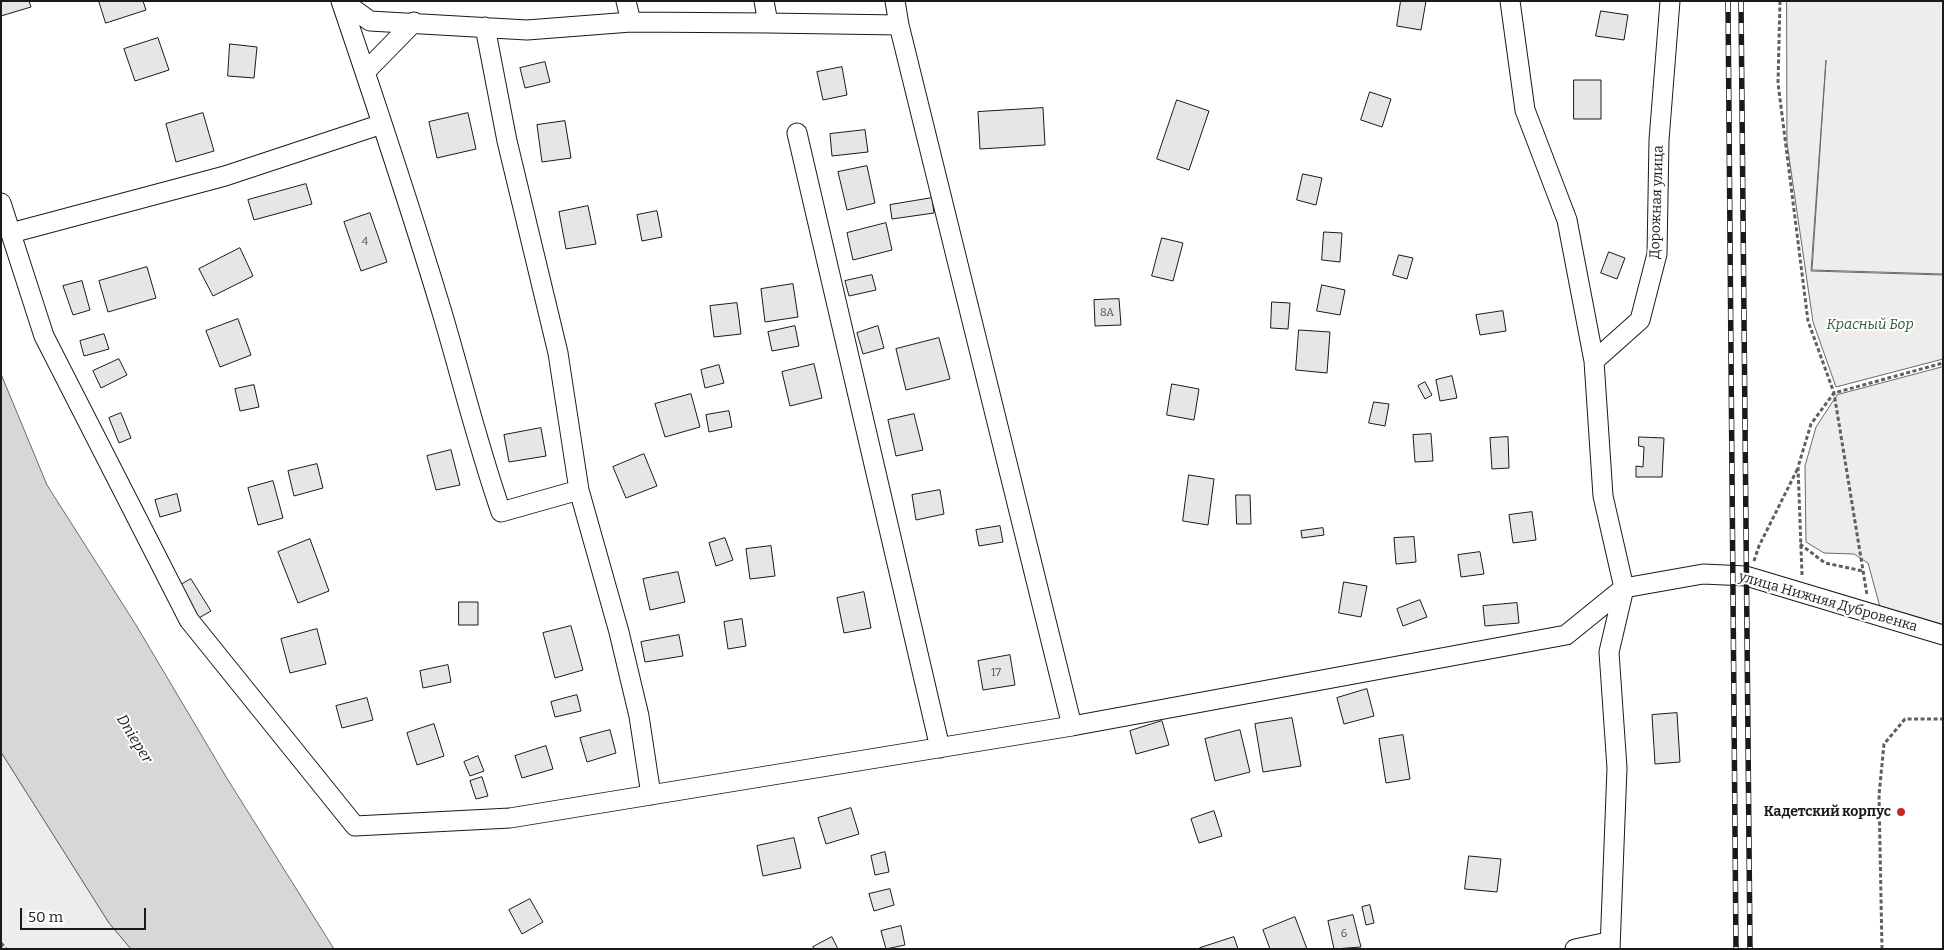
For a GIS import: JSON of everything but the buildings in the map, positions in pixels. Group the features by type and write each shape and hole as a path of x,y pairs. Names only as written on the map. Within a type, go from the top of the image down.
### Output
{"street":[{"path":"342,1 370,21 414,22 527,30 632,22 899,25"},
{"path":"342,1 444,320 482,456 501,512 579,490"},
{"path":"626,1 632,22"},
{"path":"764,1 768,23"},
{"path":"895,1 899,25 1072,726"},
{"path":"1510,1 1525,110 1568,220 1594,361 1603,496 1624,588 1609,652 1617,768 1609,946 1574,949"},
{"name":"Дорожная улица","path":"1594,361 1640,320 1657,254 1659,140 1670,1"},
{"path":"365,72 414,22"},
{"path":"485,27 507,141 558,353 579,490 619,632 639,716 651,795"},
{"path":"11,233 225,176 382,124"},
{"path":"797,133 940,748"},
{"path":"1,203 44,336 189,620 355,826 510,818 1072,726 1566,636 1624,588"},
{"name":"улица Нижняя Дубровенка","path":"1624,588 1703,574 1749,577 1943,635"}],"path":[{"path":"1780,1 1778,83 1808,321 1834,393 1870,613"},
{"path":"1749,577 1759,546 1798,467 1811,424 1834,393 1943,364"},
{"path":"1798,467 1803,594"},
{"path":"1800,544 1825,563 1863,571"},
{"path":"1882,949 1879,795 1884,744 1905,719 1943,719"},
{"path":"1,943 6,949"}],"shaded area":[{"path":"1787,1 1943,1 1943,274 1812,270 1826,60 1811,271 1943,275 1943,359 1836,387 1813,322 1787,143"},
{"path":"1943,367 1943,626 1880,607 1868,563 1854,554 1824,553 1806,542 1805,466 1816,427 1837,395"},
{"path":"1,752 109,923 131,949 1,949"}],"water":[{"name":"Dnieper","path":"1,374 47,485 136,625 228,780 334,949 131,949 109,923 1,752"}],"railway":[{"path":"1728,1 1736,949"},
{"path":"1741,1 1750,949"}],"place":[{"name":"Кадетский корпус","path":"1901,812"}],"park label":[{"name":"Красный Бор","path":"1870,325"}]}
